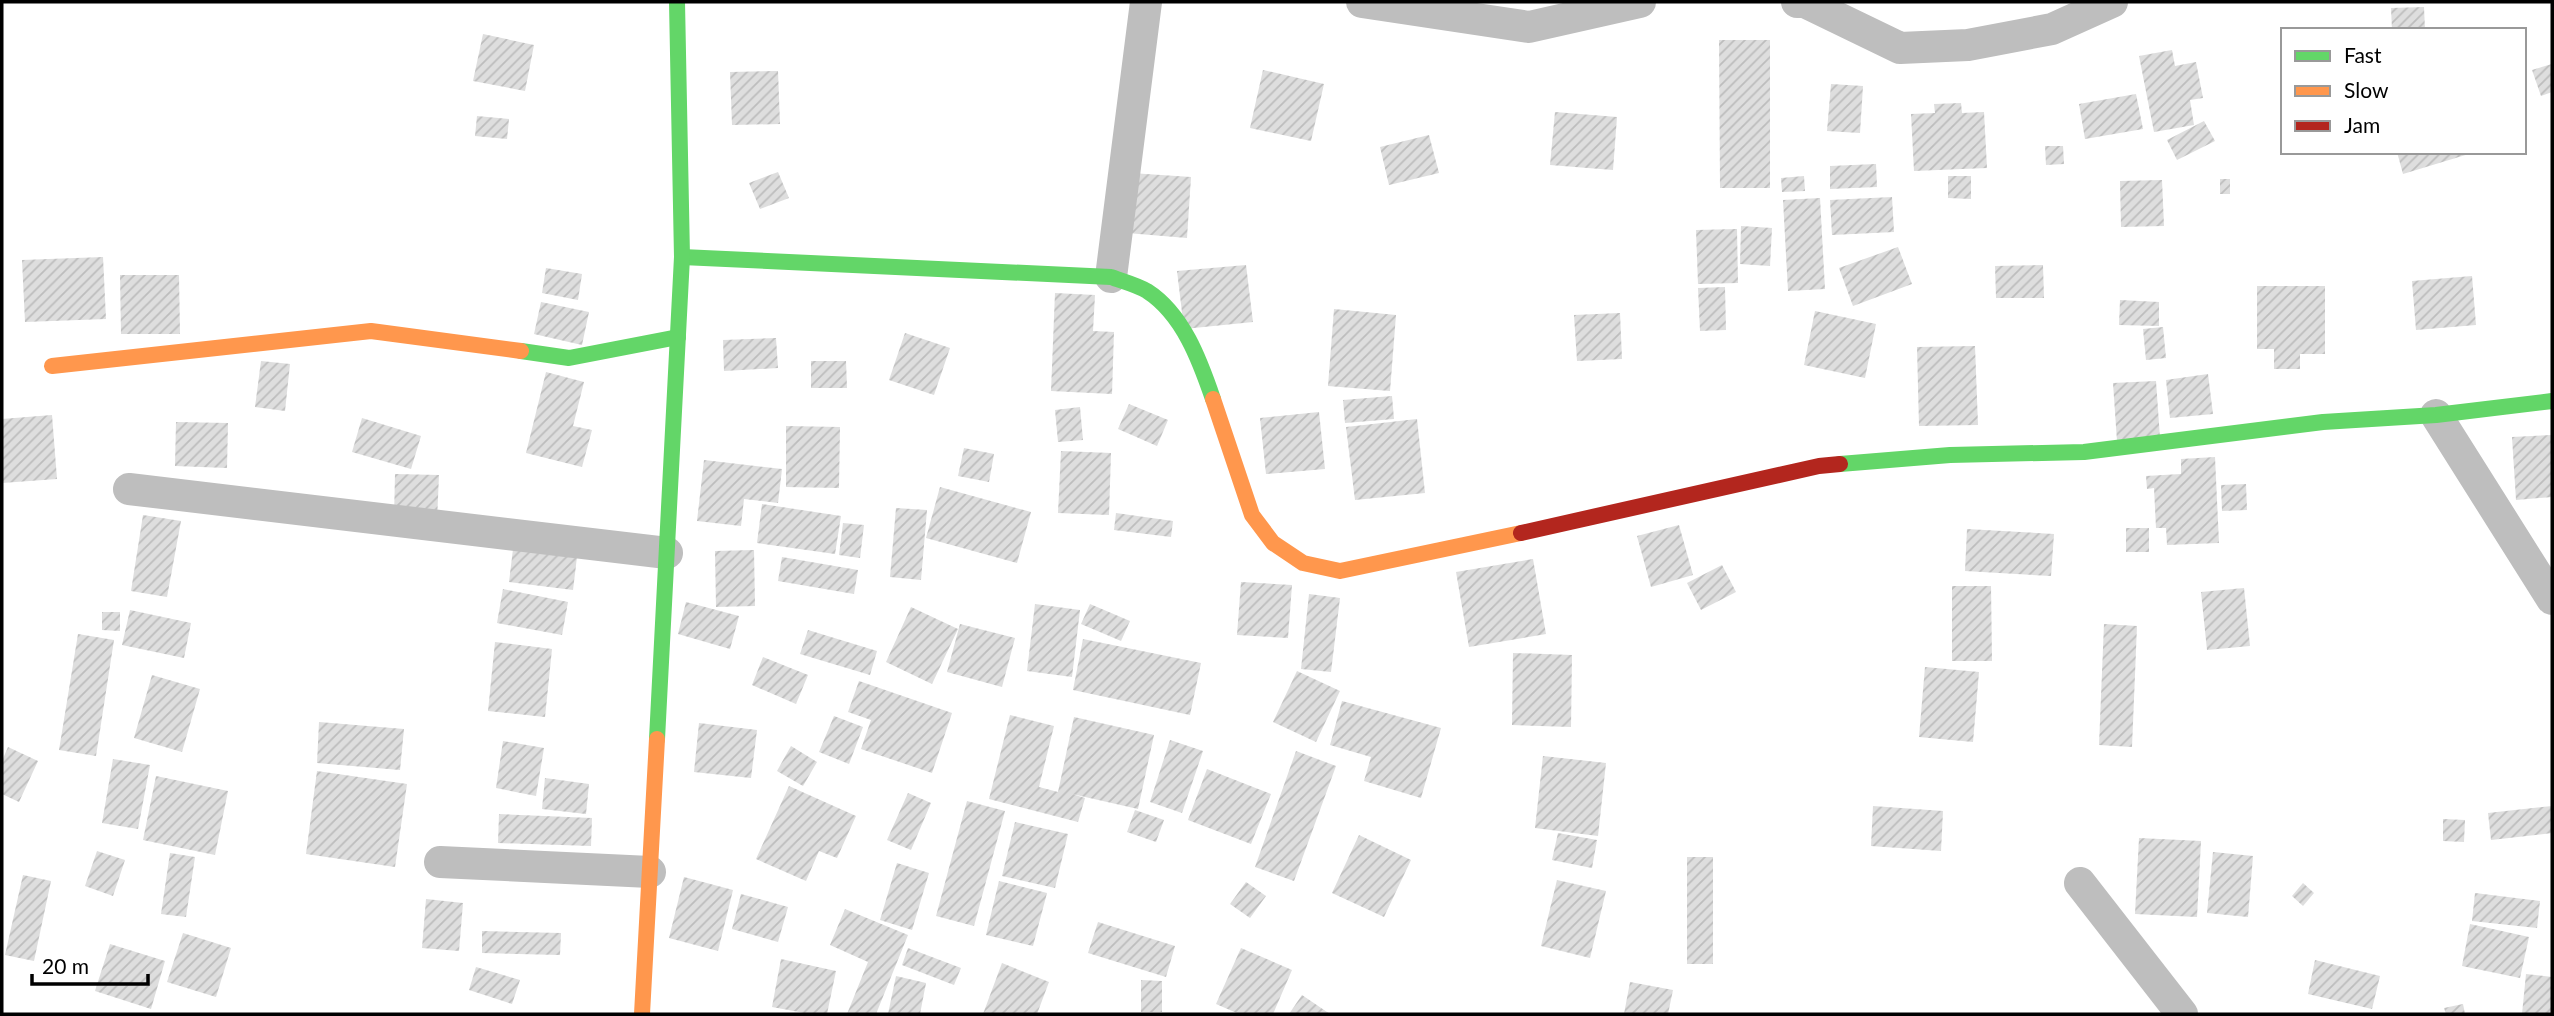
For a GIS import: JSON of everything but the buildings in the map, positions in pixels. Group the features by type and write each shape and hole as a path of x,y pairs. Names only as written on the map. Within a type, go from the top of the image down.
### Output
{"street":[{"path":"642,1014 682,257 677,2"},
{"path":"1111,277 1146,2"},
{"path":"1362,2 1529,27 1640,2"},
{"path":"1797,2 1805,2 1900,48 1968,45 2052,29 2112,2"},
{"path":"682,257 1111,277 1147,291 1170,312 1199,358 1252,515 1273,543 1303,563 1340,571 1612,514 1819,466 1951,455 2084,452 2323,422 2436,415 2552,401"},
{"path":"52,366 370,331 569,358 678,337"},
{"path":"2436,415 2552,599"},
{"path":"129,489 667,552"},
{"path":"440,862 650,872"},
{"path":"2080,883 2182,1014"}],"traffic: fast":[{"path":"657,739 682,257 677,2"},
{"path":"682,257 1111,277 1147,291 1171,312 1189,339 1213,399"},
{"path":"521,351 569,358 678,337"},
{"path":"1840,464 1950,455 2084,452 2323,422 2436,415 2552,401"}],"traffic: slow":[{"path":"52,366 371,331 521,351"},
{"path":"1213,399 1252,515 1273,543 1303,563 1340,571 1521,533"},
{"path":"642,1014 657,739"}],"traffic: jam":[{"path":"1521,533 1819,466 1840,464"}]}
